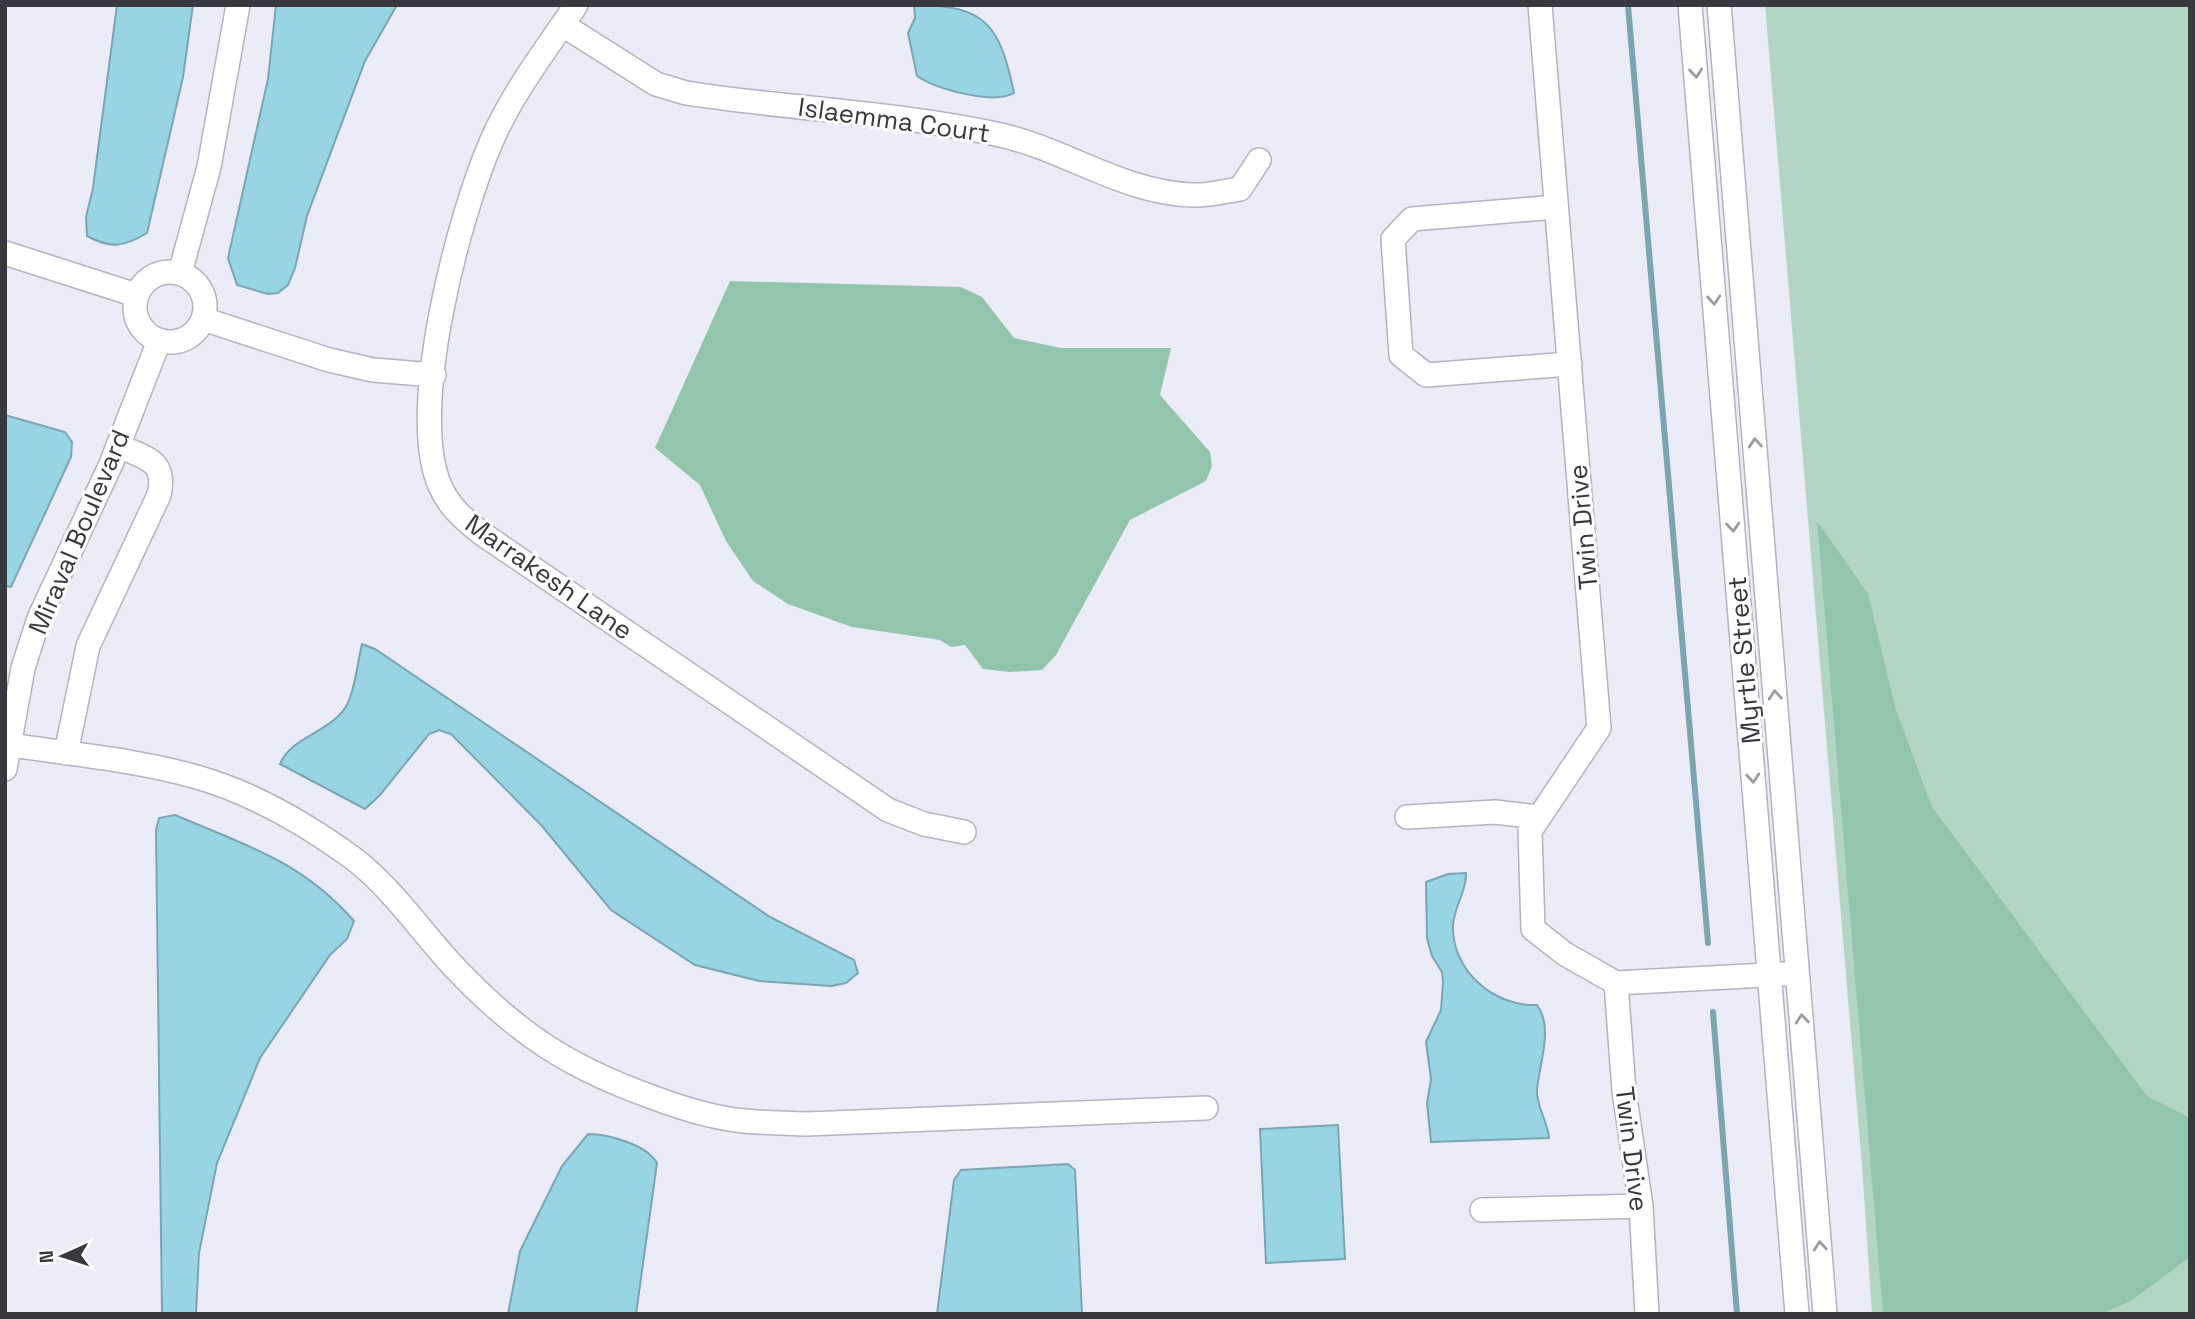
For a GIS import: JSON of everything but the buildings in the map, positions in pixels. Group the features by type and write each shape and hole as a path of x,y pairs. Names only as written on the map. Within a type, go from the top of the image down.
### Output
{"street":[{"path":"180,273 209,167 238,5"},
{"name":"Marrakesh Lane","path":"576,5 493,138 465,207 443,300 434,374 430,452 439,485 453,509 481,533 888,810 924,824 964,832"},
{"name":"Twin Drive","path":"1540,5 1599,728 1530,831 1533,929 1565,954 1616,984 1624,1091 1641,1206 1647,1314"},
{"name":"Myrtle Street","path":"1690,5 1797,1314"},
{"name":"Myrtle Street","path":"1719,5 1825,1314"},
{"name":"Islaemma Court","path":"563,25 656,84 686,93 938,122 1000,135 1127,183 1165,193 1195,196 1240,189 1259,160"},
{"path":"1556,206 1412,219 1393,239 1401,355 1426,374 1570,365"},
{"path":"5,253 136,295"},
{"path":"163,272 180,273 196,282 202,292 205,304 203,318 192,335 182,341 159,341 141,328 136,317 136,295 151,276 163,272"},
{"path":"203,318 329,360 373,370 434,374"},
{"name":"Miraval Boulevard","path":"5,769 7,745 23,668 39,618 118,445 159,341"},
{"path":"66,753 88,646 159,495 163,478 158,466 118,445"},
{"path":"7,745 195,776 250,798 304,825 356,862 403,907 455,968 508,1021 548,1050 603,1080 678,1107 742,1121 807,1124 1206,1108"},
{"path":"1407,817 1494,812 1538,817"},
{"path":"1616,984 1798,973"},
{"path":"1482,1210 1641,1206"}],"green space":[{"path":"1765,5 2190,5 2190,1314 1872,1314"},
{"path":"730,281 961,287 982,297 1014,338 1061,348 1171,348 1160,395 1210,452 1212,466 1206,481 1130,520 1056,655 1042,670 1010,672 983,669 965,645 951,647 940,640 852,627 788,604 753,581 726,541 700,485 655,448"},
{"path":"1817,521 1868,594 1896,710 1932,807 2147,1096 2190,1118 2190,1257 2131,1301 2100,1314 1883,1314"}],"water":[{"path":"117,5 193,5 183,77 147,233 117,245 103,243 87,236 86,217 93,188"},
{"path":"276,5 397,5 365,61 307,216 295,268 288,285 278,293 268,294 237,285 228,258 268,79"},
{"path":"914,5 958,9 974,15 986,24 1003,51 1014,93 993,97 965,94 937,86 917,76 908,33 915,18"},
{"path":"5,415 65,432 72,442 71,457 11,587 5,586"},
{"path":"362,644 375,649 770,917 854,960 858,973 846,983 831,986 759,981 695,965 611,910 542,826 451,734 439,730 429,734 380,795 365,809 280,764 285,755 300,741 329,724 345,708 353,687"},
{"path":"175,815 249,846 293,869 334,900 354,921 347,939 330,955 260,1058 217,1163 199,1253 196,1314 162,1314 156,830 159,818"},
{"path":"1466,873 1465,886 1454,918 1454,941 1467,970 1478,982 1505,1000 1537,1005 1542,1014 1545,1035 1537,1096 1549,1138 1431,1142 1427,1103 1431,1079 1426,1042 1441,1010 1443,982 1442,972 1432,956 1427,938 1426,882 1448,874"},
{"path":"1338,1125 1345,1259 1266,1263 1260,1129"},
{"path":"588,1134 627,1142 645,1151 657,1163 636,1314 508,1314 520,1251 562,1166"},
{"path":"1068,1164 1075,1170 1082,1314 937,1314 954,1180 961,1170"}],"waterway":[{"path":"1628,5 1708,943"},
{"path":"1713,1012 1737,1314"}]}
